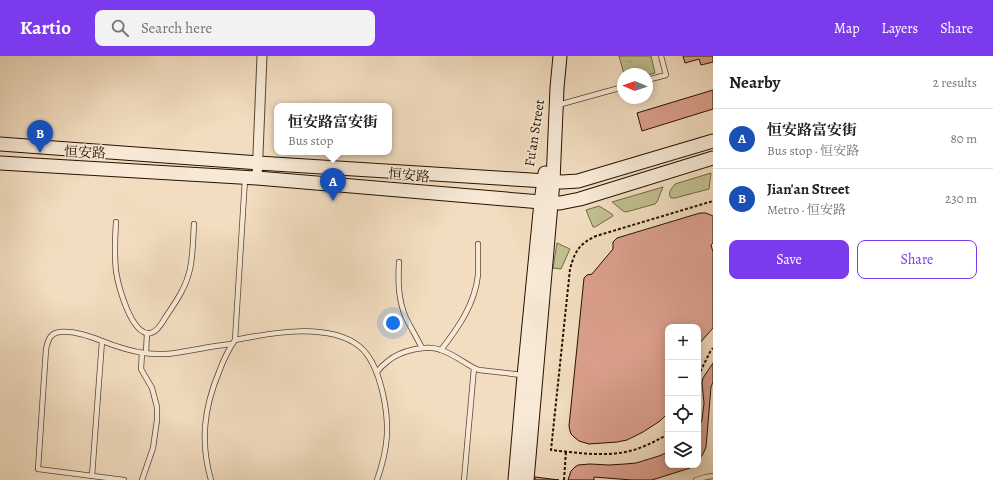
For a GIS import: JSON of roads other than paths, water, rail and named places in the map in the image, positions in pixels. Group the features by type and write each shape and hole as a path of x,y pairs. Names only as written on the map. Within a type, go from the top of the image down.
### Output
{"main road":[{"path":"558,88 560,56"},
{"name":"Fu'an Street","path":"548,181 558,88"},
{"name":"Fu'an Street","path":"527,480 546,202 558,88"},
{"name":"恒安路","path":"0,144 258,163 562,182 578,181 713,141"},
{"name":"恒安路","path":"0,163 251,178 560,203 580,199 713,158"},
{"name":"Fu'an Street","path":"515,480 524,376 546,202"}],"street":[{"path":"251,178 258,163 262,56"}],"lane":[{"path":"653,78 666,75 661,56"},
{"path":"557,106 617,89"},
{"path":"212,480 207,466 206,455 206,413 217,376 225,356 233,342 251,178"},
{"path":"116,222 115,261 119,286 132,319 139,329 147,333 151,333 159,328 180,295 186,282 192,257 194,224"},
{"path":"442,350 463,319 473,296 478,276 478,244"},
{"path":"399,262 398,287 402,307 422,348"},
{"path":"124,480 38,469 46,349 48,339 53,334 61,332 86,335 144,353 160,355 215,346 283,332 330,334 352,341 360,346 366,353 377,372 384,400 388,429 383,463 377,480"},
{"path":"142,480 153,448 157,420 157,407 152,388 141,369 147,333"},
{"path":"92,476 102,341"},
{"path":"377,372 388,361 397,355 422,348 432,348 442,350 474,368 524,376"},
{"path":"464,480 474,368"},
{"path":"696,480 713,476"}],"place":[{"name":"Jian'an Street","path":"40,153"},
{"name":"恒安路富安街","path":"333,201"}]}
